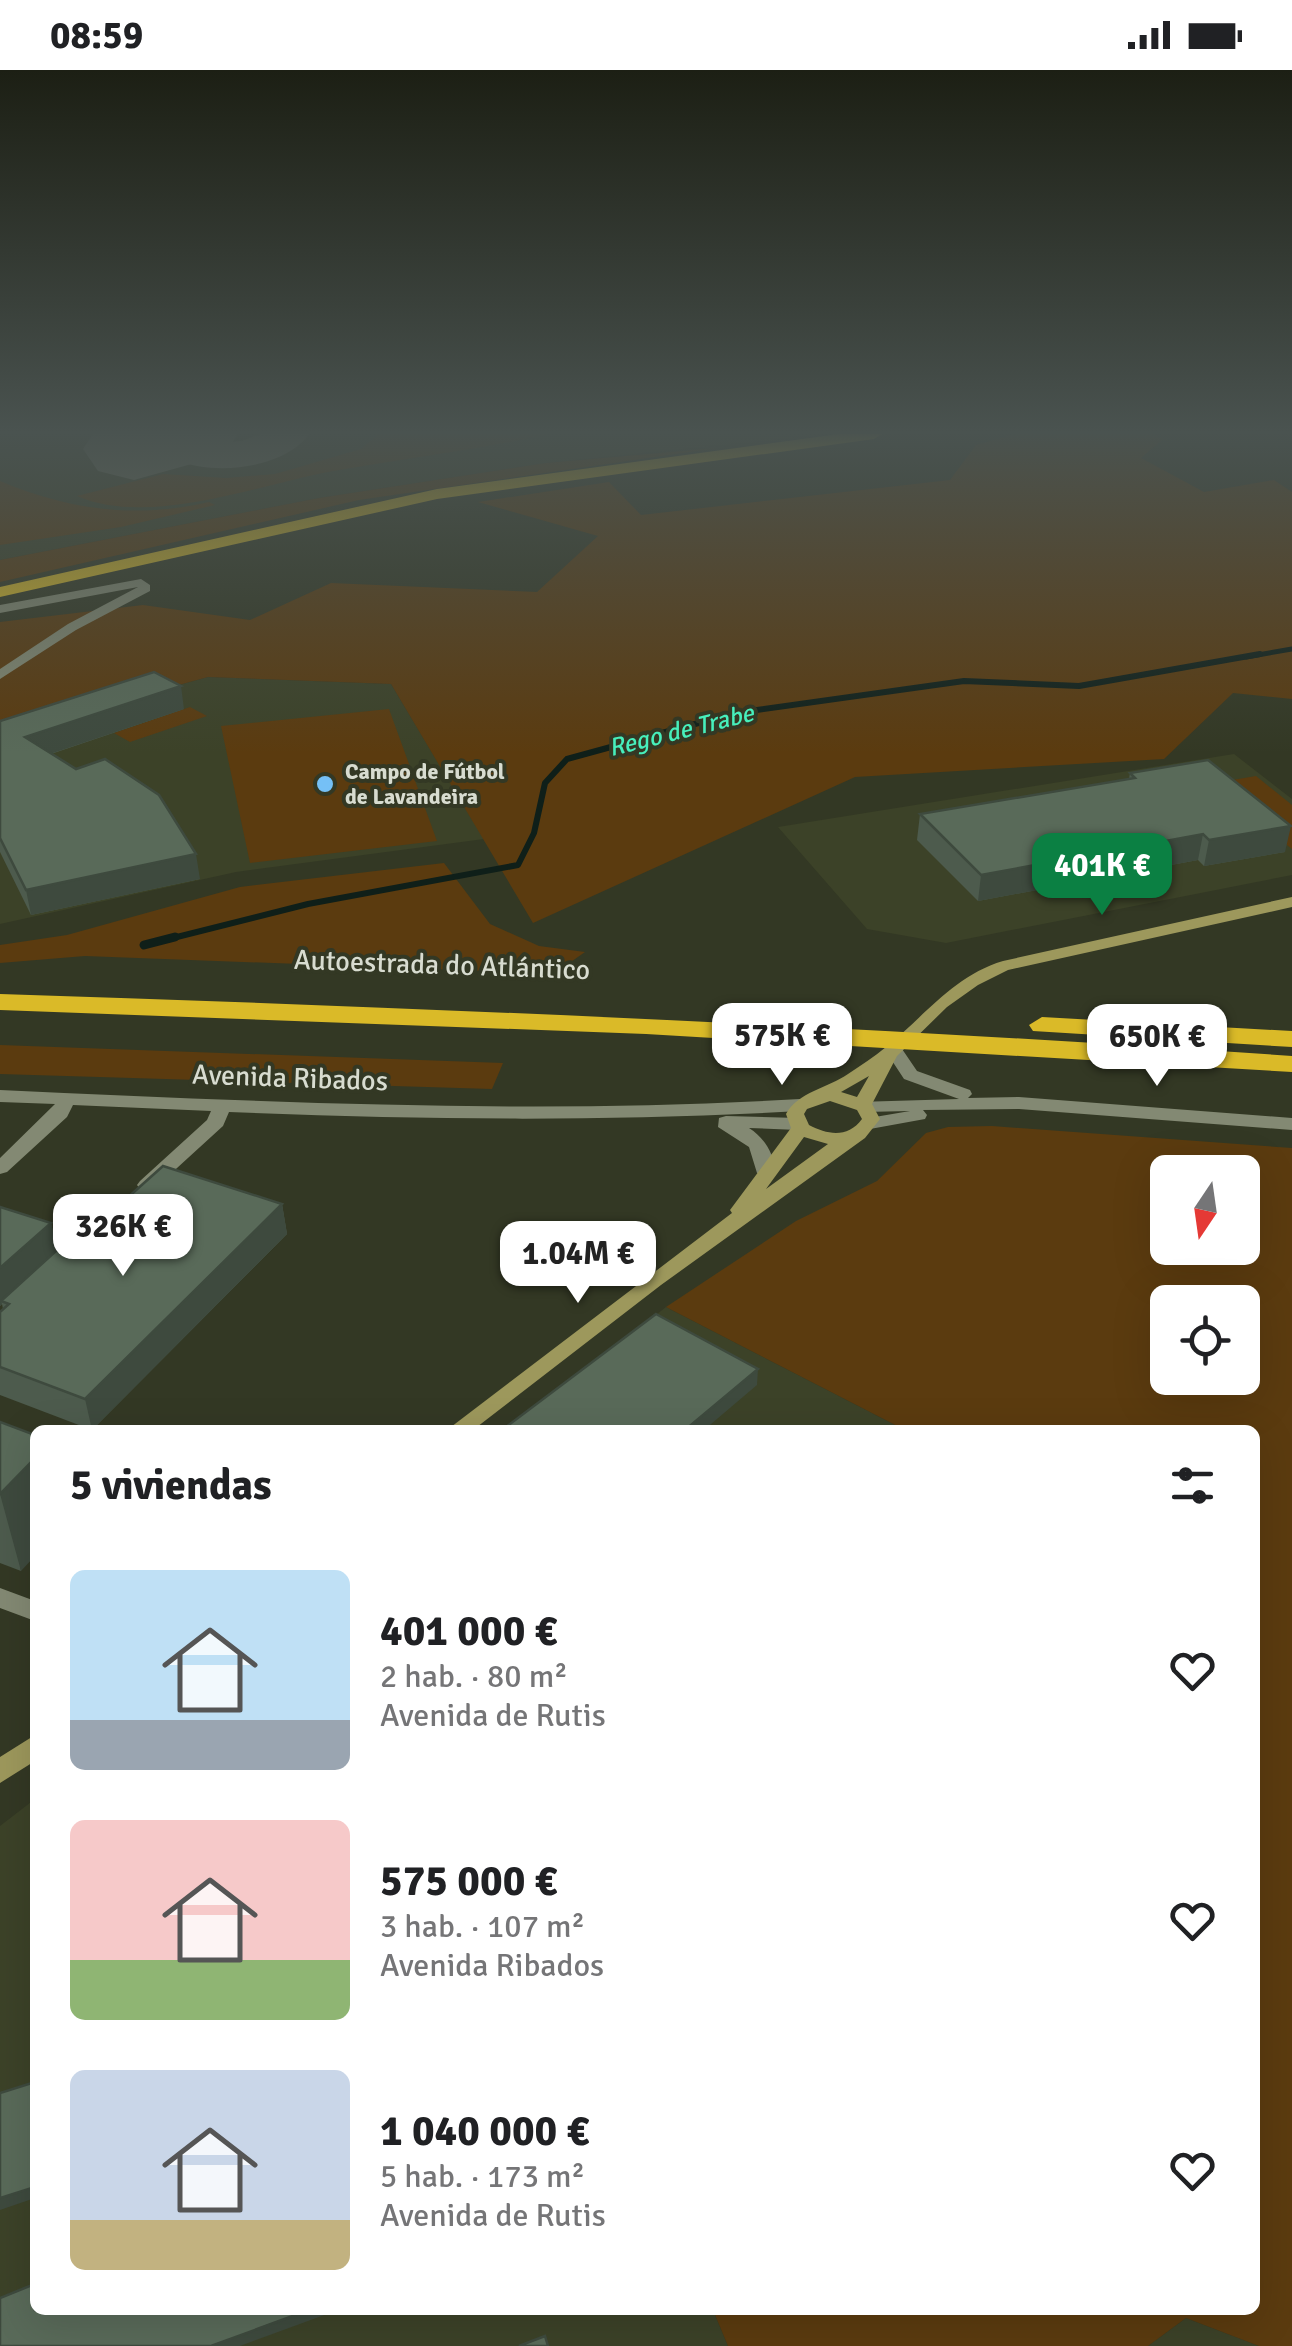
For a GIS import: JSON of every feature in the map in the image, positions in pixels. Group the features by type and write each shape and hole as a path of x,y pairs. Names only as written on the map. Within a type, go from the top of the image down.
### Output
{"highway":[{"path":"0,592 231,540"},
{"name":"Autoestrada do Atlántico","path":"0,984 872,1024"},
{"name":"Autoestrada do Atlántico","path":"0,1002 872,1024"},
{"path":"872,1024 1292,1039"},
{"path":"958,1029 1292,1064"}],"street":[{"path":"0,609 142,583 146,588 72,627 0,675"},
{"path":"730,1223 804,1113 894,1050 941,1003 972,981 1003,966 1292,902"},
{"path":"894,1050 910,1075 933,1086 1019,1103 1292,1124"},
{"path":"465,1425 730,1223 850,1138 894,1050"},
{"name":"Avenida Ribados","path":"0,1096 579,1112 804,1113"},
{"path":"804,1113 842,1096 866,1111 1019,1103"},
{"path":"0,1168 60,1113 66,1099"},
{"path":"134,1198 216,1122 223,1104"},
{"name":"Avenida Ribados","path":"579,1112 701,1122 804,1113"},
{"path":"804,1113 824,1138 850,1138"},
{"path":"701,1122 735,1129 752,1138 764,1152 767,1172"},
{"path":"0,1598 30,1610"},
{"path":"0,1772 30,1750"}],"shaded area":[{"path":"0,540 102,540 0,560"},
{"path":"0,540 32,540 0,545"},
{"path":"102,540 183,540 0,582 0,560"},
{"path":"593,540 1292,540 1292,699 1233,693 1164,759 855,777 533,923 391,684 208,677 0,734 0,622 143,605 250,620 331,583 537,592"},
{"path":"208,677 391,684 484,839 236,872 0,924 0,734"},
{"path":"190,707 207,716 130,742 114,733"},
{"name":"Campo de Fútbol de Lavandeira","path":"389,709 437,841 250,863 221,726"},
{"path":"1234,754 1292,799 1292,875 946,943 867,929 778,827"},
{"path":"1256,776 1292,805 1292,849 1209,784"},
{"path":"444,863 490,924 539,946 585,952 548,978 485,971 85,956 0,963 0,945 67,935 240,887"},
{"path":"0,1045 503,1063 492,1089 0,1074"},
{"path":"992,1126 1292,1148 1292,2346 1259,2346 1186,2318 1148,2346 728,2346 715,2315 1260,2315 1260,1425 895,1425 666,1307 796,1221 877,1181 926,1133 948,1127"},
{"path":"666,1307 895,1425 516,1425"},
{"path":"30,1803 30,2315 715,2315 728,2346 0,2346 0,1826"},
{"path":"1186,2318 1259,2346 1148,2346"}],"building":[{"path":"154,672 181,686 25,737 76,769 105,759 159,795 196,854 26,890 0,838 0,721"},
{"path":"1208,760 1291,826 1209,840 1203,834 981,875 920,814 1135,778 1130,773"},
{"path":"163,1166 282,1204 85,1399 0,1367 0,1312 9,1304 1,1301 78,1231 87,1234"},
{"path":"0,1207 51,1223 0,1268"},
{"path":"656,1314 758,1369 691,1425 509,1425"},
{"path":"0,1422 30,1433 30,1463 0,1494"},
{"path":"30,2084 30,2189 0,2198 0,2093"},
{"path":"30,2286 30,2315 295,2315 211,2346 0,2346 0,2298"},
{"path":"545,2336 548,2346 519,2346"}],"waterway":[{"name":"Rego de Trabe","path":"1246,657 1292,649"},
{"name":"Rego de Trabe","path":"165,940 308,904 518,865 534,833 545,783 567,759 735,713 964,681 1079,686 1260,654"},
{"name":"Rego de Trabe","path":"144,945 175,937"}],"place":[{"name":"Campo de Fútbol de Lavandeira","path":"325,784"}]}
